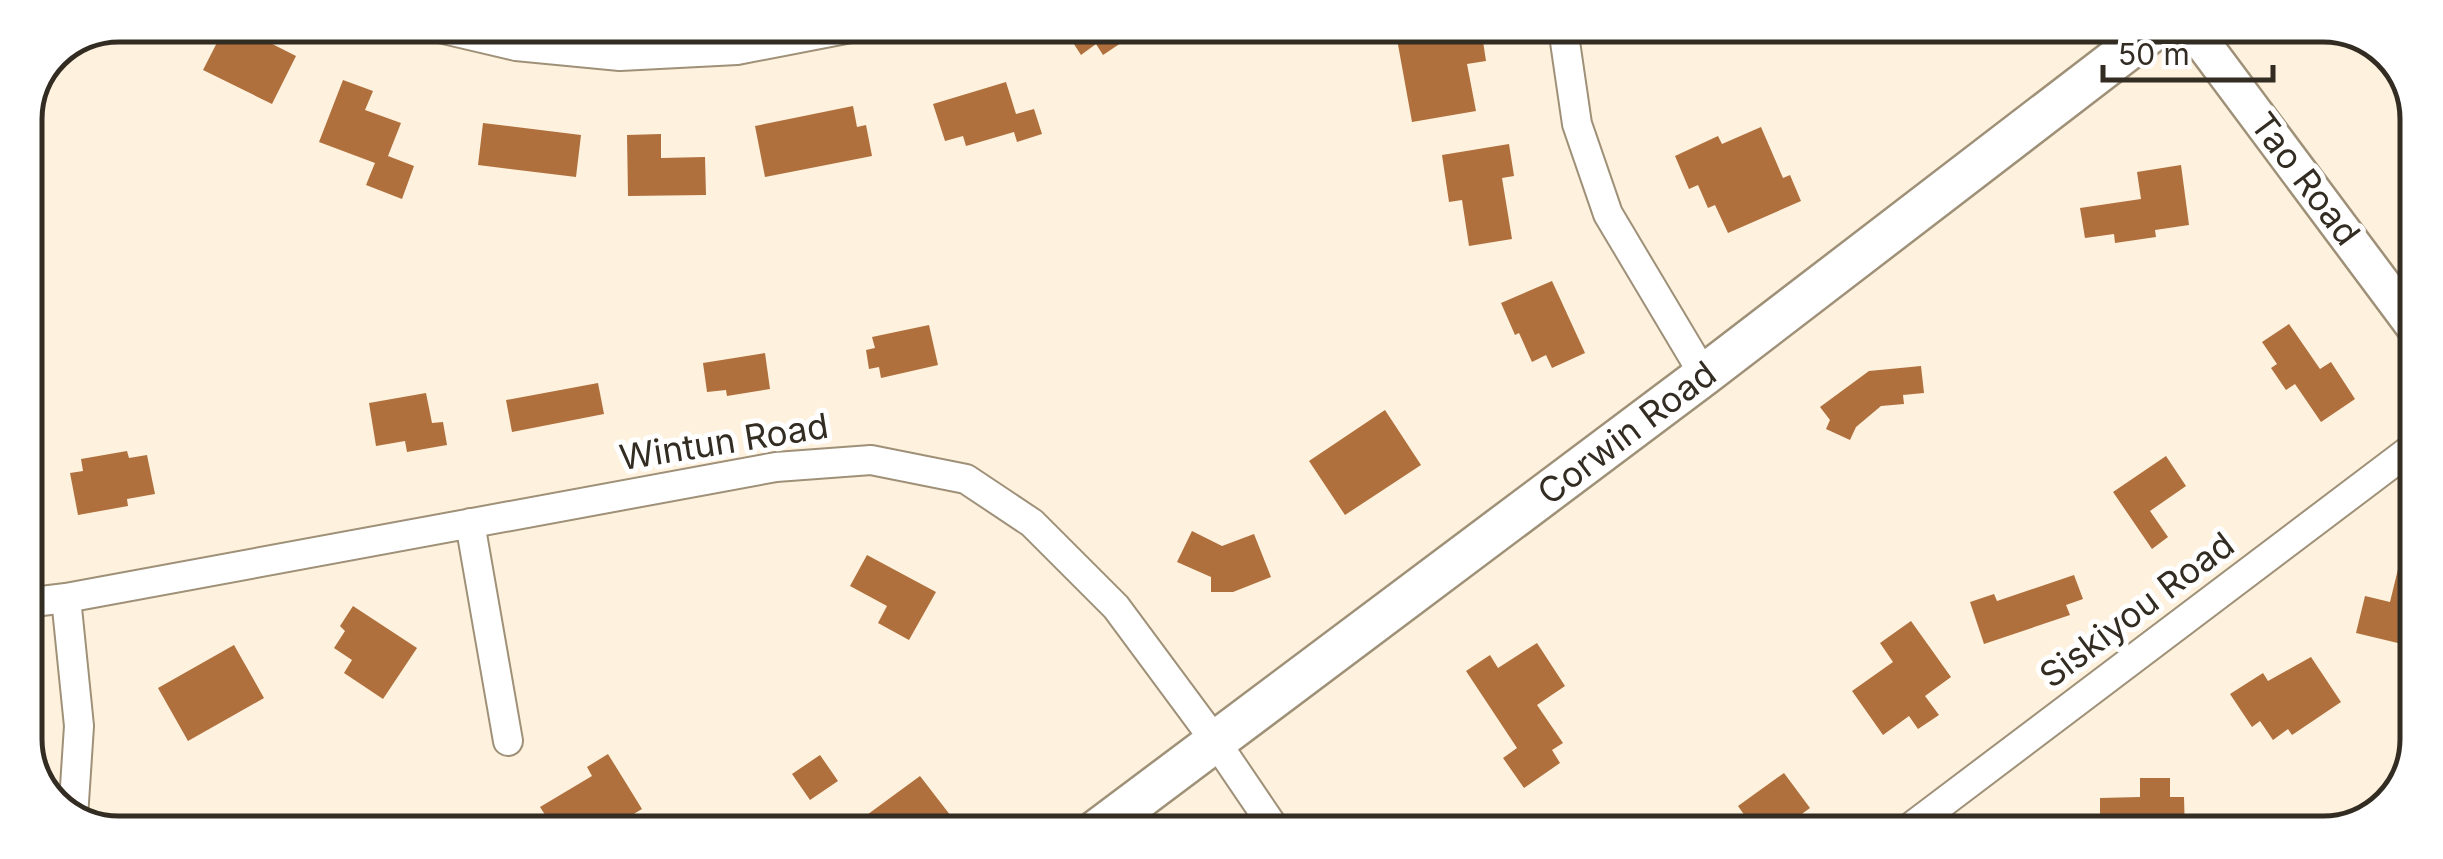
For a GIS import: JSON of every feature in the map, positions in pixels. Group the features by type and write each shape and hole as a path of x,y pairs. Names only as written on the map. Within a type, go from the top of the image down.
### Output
{"main road":[{"name":"Corwin Road","path":"1116,816 1704,376 2137,43"}],"street":[{"path":"503,43 620,56 737,50 772,43"},
{"path":"1565,43 1577,124 1608,214 1704,376"},
{"name":"Tao Road","path":"2202,43 2400,308"},
{"name":"Siskiyou Road","path":"1926,816 2400,458"},
{"name":"Wintun Road","path":"43,601 776,467 871,460 966,480 1032,523 1116,608 1266,816"},
{"path":"470,523 508,740"},
{"path":"66,598 79,726 74,801"}],"building":[{"path":"217,43 270,43 296,56 272,104 203,70"},
{"path":"1073,43 1121,43 1103,55 1096,44 1081,55"},
{"path":"1398,43 1483,43 1486,61 1467,64 1476,111 1412,122"},
{"path":"343,80 373,91 365,110 401,123 388,156 414,166 402,199 366,185 375,163 319,142"},
{"path":"1006,82 1016,114 1034,109 1042,134 1017,142 1014,132 966,146 963,136 945,141 933,104"},
{"path":"853,106 857,127 866,125 872,156 765,177 755,126"},
{"path":"483,123 581,135 576,177 478,165"},
{"path":"1761,127 1783,178 1790,175 1801,201 1728,233 1715,205 1708,208 1698,185 1689,189 1675,156 1718,136 1722,144"},
{"path":"661,134 661,158 705,157 706,195 628,196 627,135"},
{"path":"1509,144 1514,176 1502,178 1512,239 1469,246 1462,200 1449,202 1442,155"},
{"path":"2181,165 2189,225 2155,230 2156,237 2115,243 2114,234 2085,238 2080,208 2141,199 2137,172"},
{"path":"1552,281 1585,353 1552,368 1546,355 1532,362 1501,303"},
{"path":"2289,324 2320,369 2331,362 2355,399 2321,422 2295,384 2286,390 2271,368 2277,364 2262,342"},
{"path":"929,325 938,365 881,378 879,367 869,369 866,350 875,348 872,337"},
{"path":"765,353 770,389 727,396 726,390 707,392 703,363"},
{"path":"1921,366 1924,393 1903,395 1904,404 1881,406 1856,427 1850,440 1826,429 1830,420 1820,407 1869,371"},
{"path":"598,383 604,414 512,432 506,400"},
{"path":"426,393 432,423 443,422 447,445 407,452 405,441 376,446 369,403"},
{"path":"1385,410 1421,465 1345,515 1309,461"},
{"path":"127,451 129,458 147,455 155,494 127,499 128,506 78,515 70,473 83,471 81,459"},
{"path":"2166,456 2186,486 2150,511 2168,537 2152,549 2113,492"},
{"path":"1192,531 1222,546 1254,534 1271,577 1233,592 1211,592 1211,577 1177,562"},
{"path":"867,555 936,592 909,640 878,623 887,606 850,586"},
{"path":"2400,565 2400,644 2356,633 2365,596 2390,602"},
{"path":"2074,575 2083,599 2066,605 2070,615 1984,644 1970,602 1994,594 1997,601"},
{"path":"353,606 417,648 383,699 344,673 352,660 334,648 345,631 340,626"},
{"path":"1911,621 1951,677 1925,696 1939,715 1918,729 1909,716 1883,735 1852,691 1893,662 1880,643"},
{"path":"1537,643 1565,686 1537,705 1563,743 1552,750 1560,763 1524,788 1503,758 1517,748 1466,671 1490,655 1498,668"},
{"path":"234,645 264,698 188,741 158,688"},
{"path":"2311,657 2341,702 2292,735 2288,729 2273,740 2260,721 2252,727 2230,694 2263,673 2268,681"},
{"path":"608,754 642,809 630,816 546,816 540,807 592,776 587,767"},
{"path":"820,755 838,781 810,800 792,774"},
{"path":"1784,773 1810,808 1799,816 1745,816 1738,806"},
{"path":"920,776 951,816 865,816"},
{"path":"2140,778 2170,778 2170,797 2184,797 2185,816 2100,816 2100,798 2140,797"}]}
